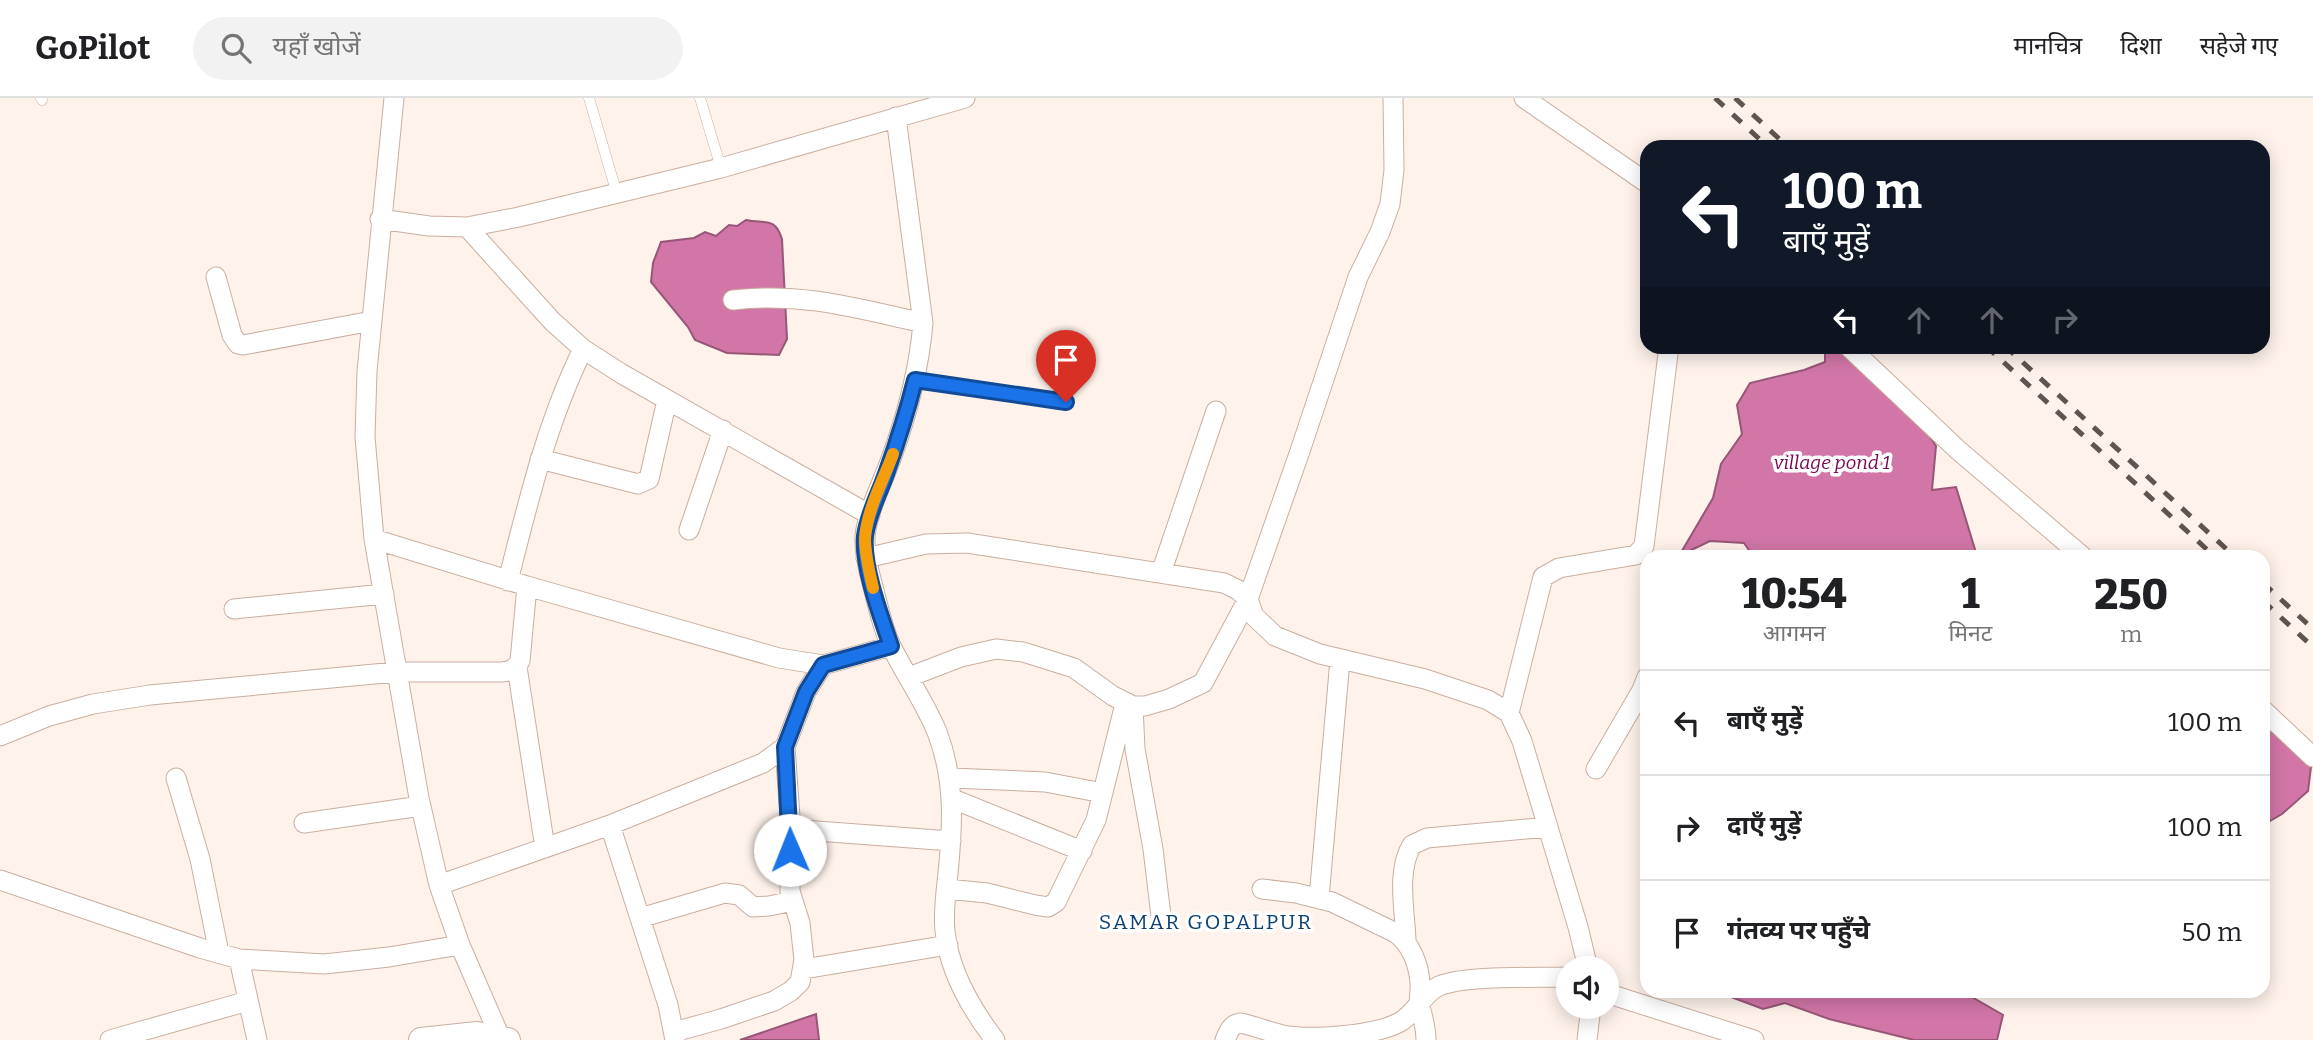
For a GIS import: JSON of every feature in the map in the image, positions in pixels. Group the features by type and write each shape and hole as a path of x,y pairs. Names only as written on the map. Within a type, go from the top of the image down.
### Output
{"street":[{"path":"394,98 367,371 365,437 374,539 421,806 439,885 460,945 504,1038"},
{"path":"380,219 429,226 467,227 721,168 896,117 921,104 965,98"},
{"path":"909,677 981,651 1007,649 1074,668 1129,705 1145,706 1203,683 1248,598 1358,277 1390,204 1394,170 1392,98"},
{"path":"1524,98 1640,178"},
{"path":"896,117 923,323 915,380 907,412 870,515 865,537 866,558 891,646 937,733 951,778 953,799 944,930 970,1003 995,1040"},
{"path":"467,227 552,321 583,349 870,515"},
{"path":"215,277 237,344 372,321"},
{"path":"733,300 767,296 823,300 923,323"},
{"path":"0,736 49,716 93,704 150,695 396,672 509,672 517,667 520,662 517,584 540,459 567,383 583,349"},
{"path":"1649,550 1668,354"},
{"path":"1856,354 1958,450 2075,550"},
{"path":"540,459 638,484 645,483 649,479 667,400"},
{"path":"1161,573 1216,411"},
{"path":"689,530 723,430"},
{"path":"374,539 517,584 779,658 823,665 891,646"},
{"path":"866,558 926,544 958,542 1224,583 1248,598 1254,617 1275,636 1340,660 1458,688 1496,704 1509,713 1522,741 1585,956"},
{"path":"1509,713 1543,577 1559,568 1640,554"},
{"path":"234,608 384,594"},
{"path":"1318,898 1340,660"},
{"path":"610,825 668,1005 674,1036 775,1001 791,991 800,982 804,969 800,923 793,901 789,868 790,829 785,747 806,692 823,665"},
{"path":"517,667 545,848"},
{"path":"1596,769 1640,693"},
{"path":"947,889 987,893 1048,907 1060,897 1096,820 1129,705"},
{"path":"1129,705 1153,849 1161,916"},
{"path":"2270,717 2313,757"},
{"path":"439,885 610,825 763,763 785,747"},
{"path":"176,778 200,859 219,953"},
{"path":"951,778 1035,781 1103,793"},
{"path":"953,799 1082,851"},
{"path":"304,823 421,806"},
{"path":"1426,1040 1425,1019 1420,1006 1419,974 1406,940 1405,862 1412,845 1427,838 1548,827"},
{"path":"790,829 951,841"},
{"path":"0,880 239,959 324,964 460,945"},
{"path":"1262,889 1318,898 1354,912 1406,940"},
{"path":"640,918 725,893 739,895 752,907 793,901"},
{"path":"804,969 948,945"},
{"path":"239,959 257,1040"},
{"path":"1226,1040 1230,1028 1241,1023 1281,1035 1303,1037 1357,1034 1397,1024 1420,1006 1430,992 1449,983 1556,978"},
{"path":"1619,996 1754,1040"},
{"path":"110,1040 248,1001"},
{"path":"1587,1040 1589,1019"},
{"path":"421,1040 477,1034 504,1038"}],"lane":[{"path":"589,98 617,194"},
{"path":"701,98 721,168"},
{"path":"915,380 1066,402"}],"water":[{"path":"746,220 773,224 782,239 787,339 779,355 727,353 695,340 688,327 651,282 653,263 661,242 694,238 705,232 716,236 729,225 737,226"},
{"name":"village pond 1","path":"1825,354 1848,354 1923,426 1936,446 1932,490 1956,487 1975,550 1749,550 1744,543 1710,541 1691,550 1683,550 1713,498 1721,464 1742,434 1737,405 1750,383 1825,362"},
{"path":"2270,707 2313,751 2308,791 2270,821"},
{"path":"1734,998 1974,998 2003,1015 1997,1040 1914,1040 1829,1019 1785,1003 1763,1009"},
{"path":"816,1014 819,1040 740,1040 746,1038"}],"railway":[{"path":"1715,98 1760,140"},
{"path":"1735,98 1780,140"},
{"path":"1995,354 2207,550"},
{"path":"2014,354 2227,550"},
{"path":"2270,589 2313,629"},
{"path":"2270,607 2313,647"}],"slow traffic":[{"path":"873,588 866,558 865,537 870,515 893,454"}],"district":[{"name":"SAMAR GOPALPUR","path":"1206,922"}],"route":[{"path":"790,850 785,747 806,692 823,665 891,646 866,558 865,537 915,380 1066,402"}]}
